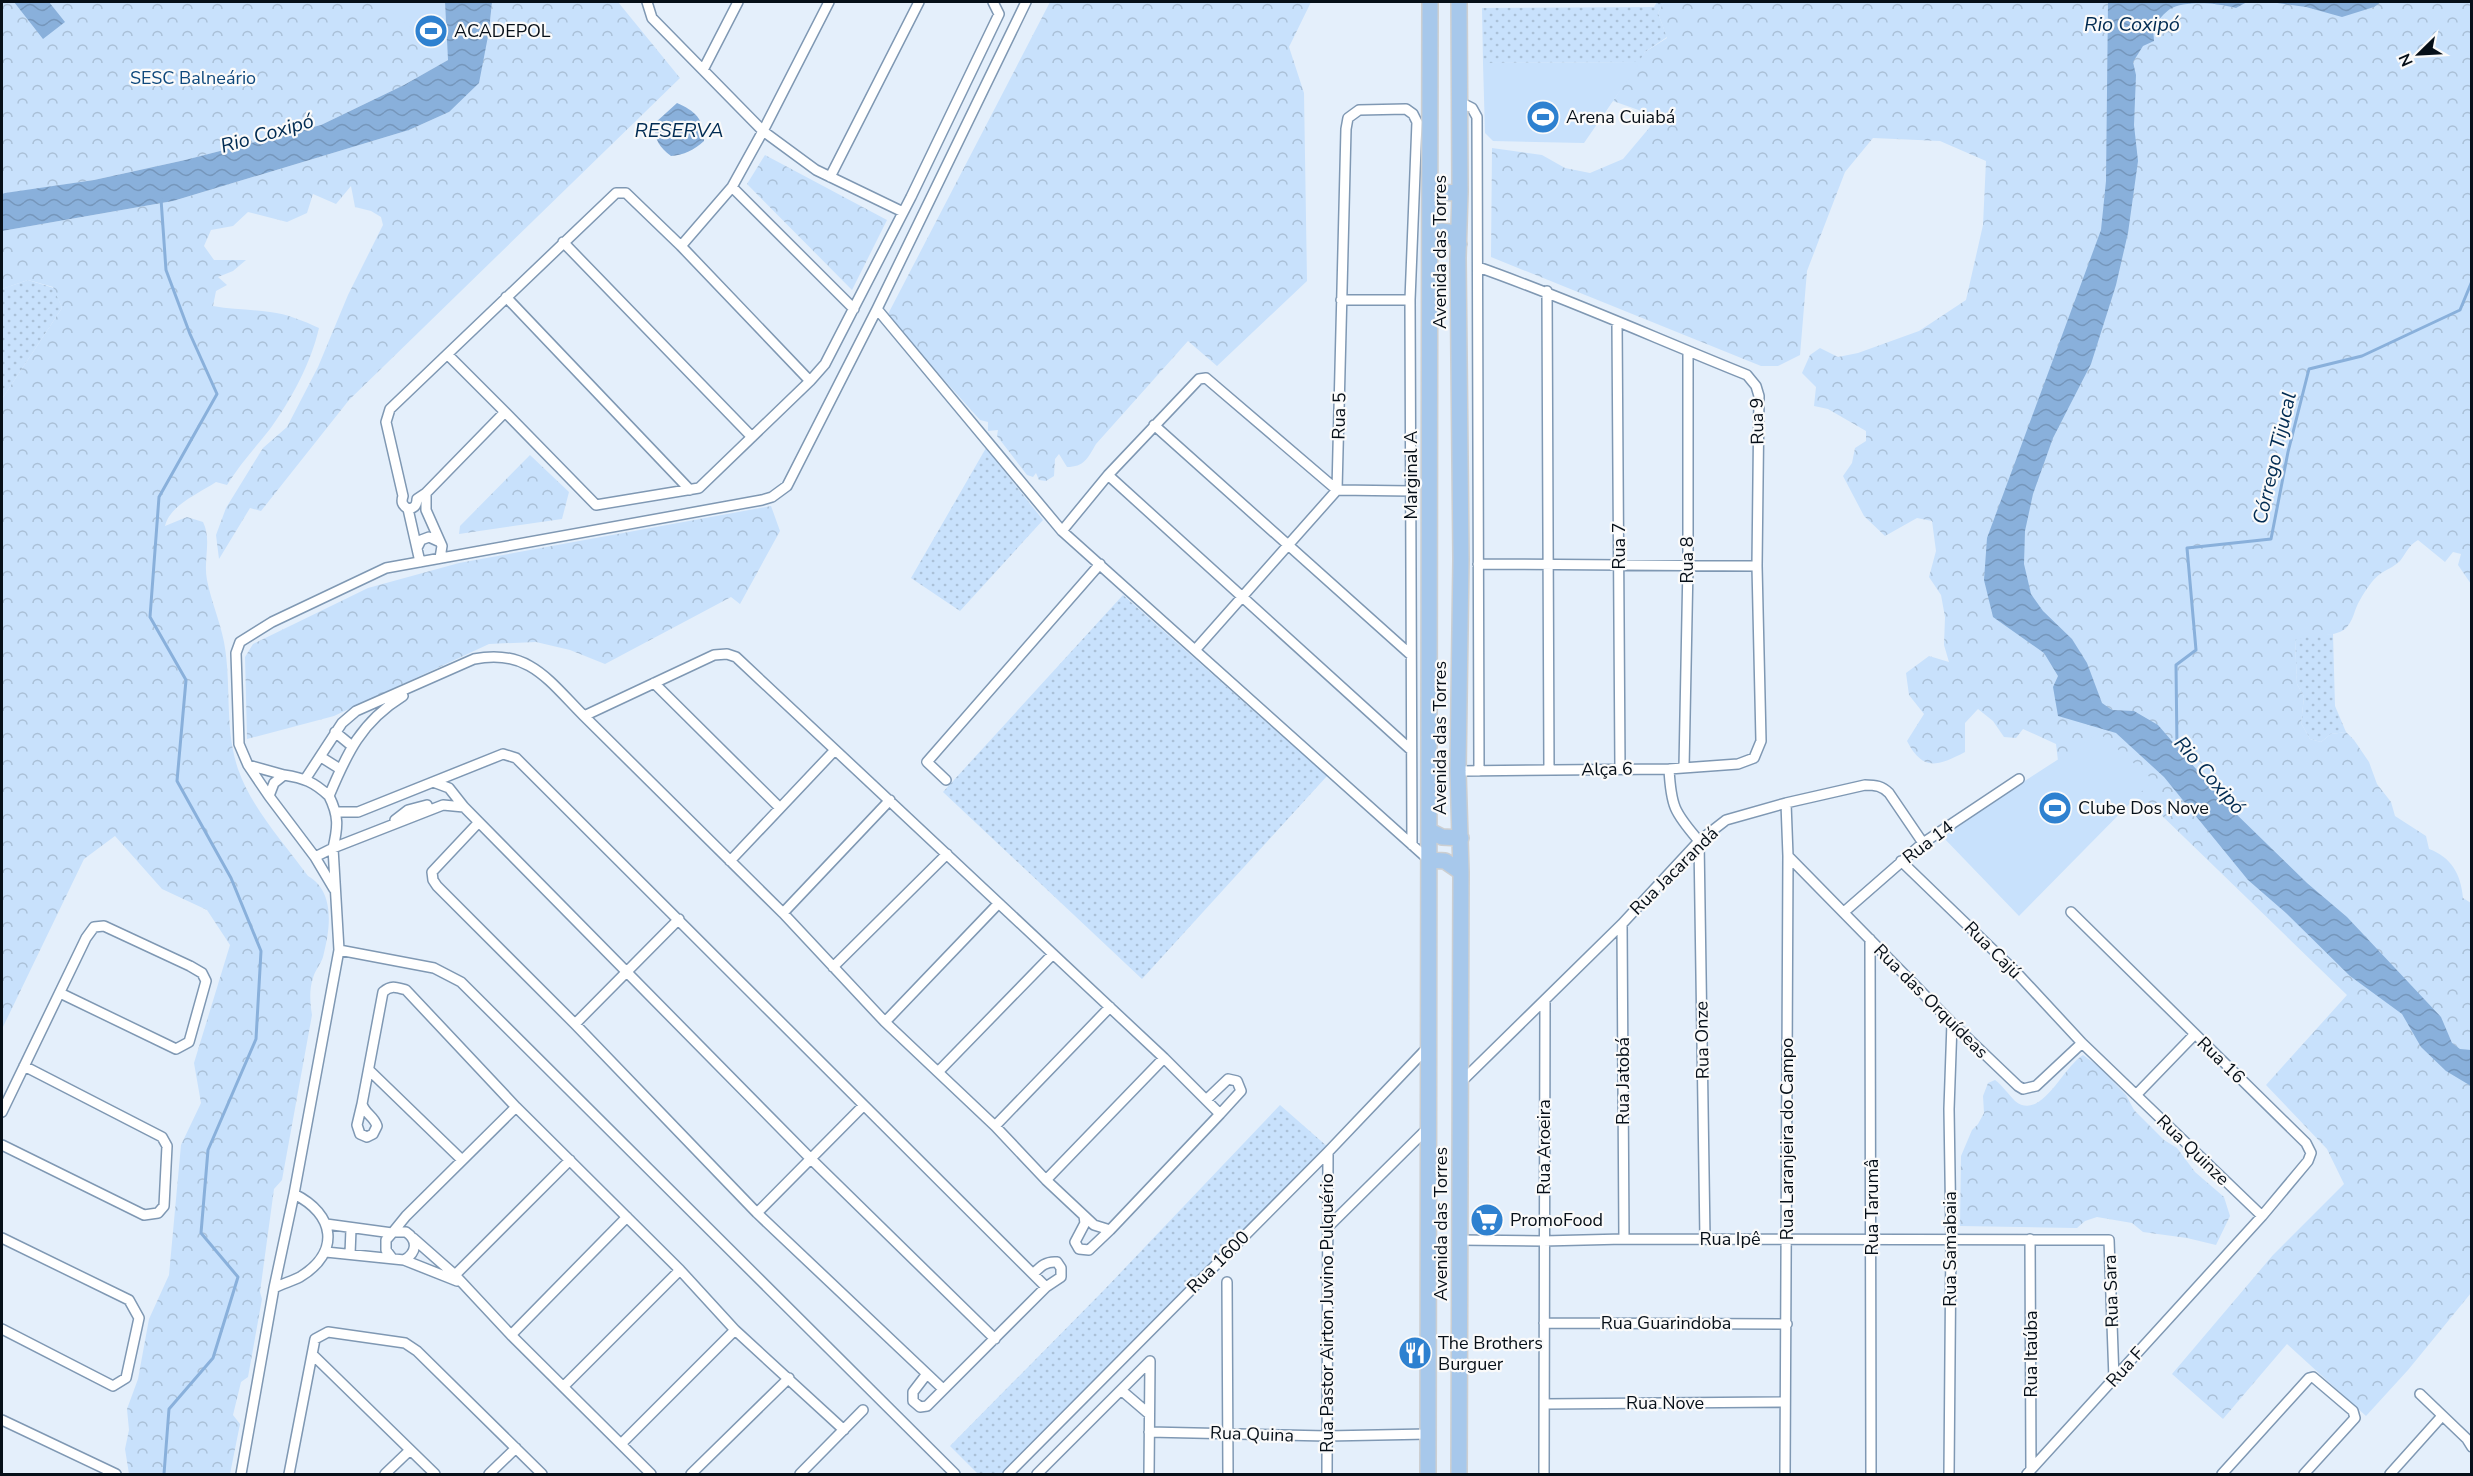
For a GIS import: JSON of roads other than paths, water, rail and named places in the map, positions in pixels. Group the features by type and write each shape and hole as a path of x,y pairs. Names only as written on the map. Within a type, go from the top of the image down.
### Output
{"main road":[{"name":"Avenida das Torres","path":"1428,1474 1430,2"},
{"name":"Avenida das Torres","path":"1459,2 1461,559 1458,771 1461,838 1459,1474"},
{"path":"1430,187 1450,194 1460,192"},
{"path":"1430,234 1449,232 1459,244"},
{"path":"1430,831 1442,837 1461,838"},
{"path":"1430,860 1445,861 1461,872"}],"street":[{"path":"647,2 652,18 763,131 816,170 903,212"},
{"path":"703,70 738,2"},
{"path":"681,246 732,187 829,2"},
{"path":"830,177 919,2"},
{"path":"448,355 596,505 699,488 810,381 825,363 903,212 999,14 993,2"},
{"path":"335,891 315,857 248,765 239,744 236,653 240,642 272,622 386,568 772,497 787,486 877,309 1026,2"},
{"path":"1458,100 1472,108 1477,117 1479,771"},
{"name":"Marginal A","path":"1346,129 1348,118 1359,110 1406,109 1413,114 1417,122 1410,300 1412,845"},
{"name":"Rua 5","path":"1337,490 1346,129"},
{"path":"732,187 854,309"},
{"path":"420,562 408,509 401,501 403,496 386,422 390,409 616,194 626,193 681,246 810,381"},
{"path":"563,242 752,437"},
{"name":"Rua 9","path":"1478,267 1547,291 1747,375 1756,386 1759,396 1757,566 1761,741 1754,758"},
{"path":"1547,291 1549,770"},
{"path":"506,297 690,490"},
{"path":"1341,300 1410,300"},
{"path":"877,309 1062,531 1430,860"},
{"name":"Rua 7","path":"1617,322 1620,769"},
{"name":"Rua 8","path":"1684,768 1688,565 1688,351"},
{"path":"1062,531 1154,424 1199,379 1206,378 1337,490 1411,491"},
{"path":"408,509 417,504 422,496 506,412"},
{"path":"1154,424 1411,655"},
{"path":"1108,476 1411,750"},
{"path":"1196,649 1241,597 1290,546 1337,490"},
{"path":"403,496 411,492 422,496"},
{"path":"422,496 443,550 440,558"},
{"path":"417,548 421,540 429,537 440,542"},
{"path":"946,780 927,762 1100,564"},
{"path":"1478,564 1757,566"},
{"path":"584,716 714,655 727,654 736,657 1110,1007 1220,1114"},
{"path":"306,778 335,732 356,711 474,659 493,655 513,657 537,670 783,913 885,1022 995,1126 1046,1180 1094,1225 1110,1230"},
{"path":"329,796 340,769 367,723 381,711 434,678"},
{"path":"654,683 780,808"},
{"path":"335,732 352,746"},
{"path":"730,861 834,751"},
{"path":"337,812 358,812 503,754 516,758 680,919 863,1106 1046,1287"},
{"path":"321,757 340,769"},
{"name":"Alça 6","path":"1458,771 1684,768 1730,765 1754,758"},
{"path":"241,1474 339,950 333,848 337,831 337,812 329,796 306,778 284,775 248,765"},
{"path":"1669,768 1671,798 1675,812 1699,841"},
{"path":"442,804 460,771"},
{"path":"269,796 274,783 284,775"},
{"name":"Rua 14","path":"1844,912 1923,843 2019,779"},
{"path":"429,783 449,788 464,807 811,1159 995,1339"},
{"path":"429,783 423,798 429,807"},
{"name":"Rua Jacarandá","path":"1459,1084 1622,924 1699,841 1726,820 1786,803 1865,785 1884,788 1923,843"},
{"path":"783,913 890,800"},
{"path":"385,802 392,807 394,823"},
{"name":"Rua Laranjeira do Campo","path":"1785,1474 1788,856 1786,803"},
{"path":"315,857 429,807 442,804 464,807"},
{"path":"480,822 432,872 433,880 576,1024 757,1213 943,1389"},
{"name":"Rua Onze","path":"1699,841 1705,1239"},
{"path":"833,967 947,854"},
{"name":"Rua das Orquídeas","path":"1788,856 1952,1023 2018,1086 2023,1089 2036,1086 2082,1043"},
{"name":"Rua Cajú","path":"1901,861 2017,973 2082,1043"},
{"path":"885,1022 998,904"},
{"name":"Rua 16","path":"2071,912 2306,1143 2311,1153 2308,1161 2262,1216"},
{"path":"576,1024 680,919"},
{"name":"Rua Jatobá","path":"1622,924 1624,1239"},
{"path":"2,1112 24,1066 91,930 101,925 195,969 202,973 206,981 189,1042 176,1048 60,993"},
{"name":"Rua Tarumâ","path":"1870,939 1871,1474"},
{"path":"339,950 434,968 461,981 956,1474"},
{"path":"938,1072 1053,954"},
{"path":"362,1104 383,992 396,986 406,990 425,1009 516,1107 680,1270 735,1330 844,1431"},
{"name":"Rua Aroeira","path":"1544,1474 1545,1000"},
{"path":"995,1126 1110,1007"},
{"name":"Rua Samabaia","path":"1949,1474 1951,1238 1949,1109 1952,1023"},
{"path":"2136,1095 2195,1034"},
{"name":"Rua Quinze","path":"2082,1043 2262,1216"},
{"name":"Rua 1600","path":"1008,1474 1328,1152 1427,1048"},
{"path":"1046,1180 1164,1058"},
{"path":"2,1145 144,1215 158,1213 164,1206 167,1146 162,1137 24,1066"},
{"path":"369,1070 462,1160"},
{"path":"1084,1216 1085,1223 1075,1242 1079,1249 1089,1251 1241,1091 1237,1081 1228,1079 1206,1100"},
{"path":"757,1213 863,1106"},
{"path":"398,1259 385,1245 386,1240 406,1216 516,1107"},
{"path":"1328,1228 1429,1127"},
{"name":"Rua Pastor Airton Juvino Pulquério","path":"1327,1474 1328,1152"},
{"path":"455,1278 570,1160"},
{"path":"274,1288 300,1276 326,1252 328,1237 326,1224 315,1206 294,1194"},
{"path":"398,1259 414,1251 406,1216"},
{"name":"Rua F","path":"2029,1472 2262,1216"},
{"path":"511,1335 627,1217"},
{"path":"326,1224 410,1235 651,1474"},
{"path":"350,1254 351,1229"},
{"path":"2,1238 129,1300 139,1318 126,1378 113,1386 2,1329"},
{"name":"Rua Ipê","path":"1459,1240 1786,1238 2109,1240"},
{"name":"Rua Itaúba","path":"2029,1472 2030,1239"},
{"name":"Rua Sara","path":"2109,1240 2114,1379"},
{"path":"326,1252 398,1259 455,1278"},
{"path":"926,1375 913,1392 913,1401 920,1407 927,1406 1046,1287 1061,1277 1061,1268 1057,1262 1044,1264 1033,1274"},
{"path":"564,1386 680,1270"},
{"path":"1227,1282 1228,1474"},
{"name":"Rua Guarindoba","path":"1544,1323 1787,1324"},
{"path":"621,1444 735,1330"},
{"path":"289,1474 315,1339 328,1332 405,1343 417,1351 542,1474"},
{"path":"313,1355 435,1474"},
{"path":"1037,1474 1150,1361 1149,1474"},
{"path":"2222,1474 2309,1378 2313,1377 2353,1411 2355,1418 2304,1474"},
{"path":"691,1474 789,1378"},
{"path":"1121,1390 1149,1414"},
{"path":"2420,1394 2467,1439 2472,1447"},
{"name":"Rua Nove","path":"1545,1404 1785,1402"},
{"path":"800,1474 862,1410"},
{"path":"2390,1474 2442,1416"},
{"path":"2,1420 116,1474"},
{"name":"Rua Quina","path":"1149,1432 1327,1436 1428,1434"},
{"path":"489,1474 516,1448"},
{"path":"385,1474 409,1450"}],"water":[{"path":"14,2 49,2 65,22 43,39"},
{"name":"Rio Coxipó","path":"445,2 492,2 479,83 449,112 409,130 173,201 2,231 2,194 94,180 185,160 321,125 404,85 448,60"},
{"name":"Rio Coxipó","path":"2108,2 2247,2 2236,8 2202,3 2185,4 2170,9 2153,27 2154,41 2143,46 2133,62 2136,75 2134,125 2138,161 2128,233 2116,285 2091,364 2053,438 2033,494 2025,531 2024,564 2031,594 2043,611 2072,639 2087,663 2102,703 2112,710 2134,711 2158,725 2229,807 2307,883 2347,917 2441,1017 2452,1043 2460,1049 2471,1050 2471,1086 2446,1071 2421,1047 2402,1014 2350,976 2286,913 2248,880 2164,777 2116,733 2058,716 2053,687 2058,676 2044,653 1993,617 1984,580 1987,538 2101,230 2106,181"},
{"path":"2270,2 2381,2 2374,7 2342,17 2306,7"},
{"name":"RESERVA","path":"677,103 694,113 701,122 704,141 689,152 671,156 658,141 655,123"}],"waterway":[{"path":"161,199 166,270 190,334 217,394 159,497 150,617 186,680 177,781 231,878 261,951 256,1039 208,1150 201,1233 238,1277 213,1358 169,1409 164,1474"},
{"name":"Córrego Tijucal","path":"2177,749 2176,665 2196,650 2187,548 2271,539 2288,452 2309,369 2362,356 2460,310 2472,281"}],"place":[{"name":"ACADEPOL","path":"431,31"},
{"name":"Arena Cuiabá","path":"1543,117"},
{"name":"Clube Dos Nove","path":"2055,808"},
{"name":"PromoFood","path":"1487,1220"},
{"name":"The Brothers Burguer","path":"1415,1353"}],"park label":[{"name":"SESC Balneário","path":"193,78"}]}
